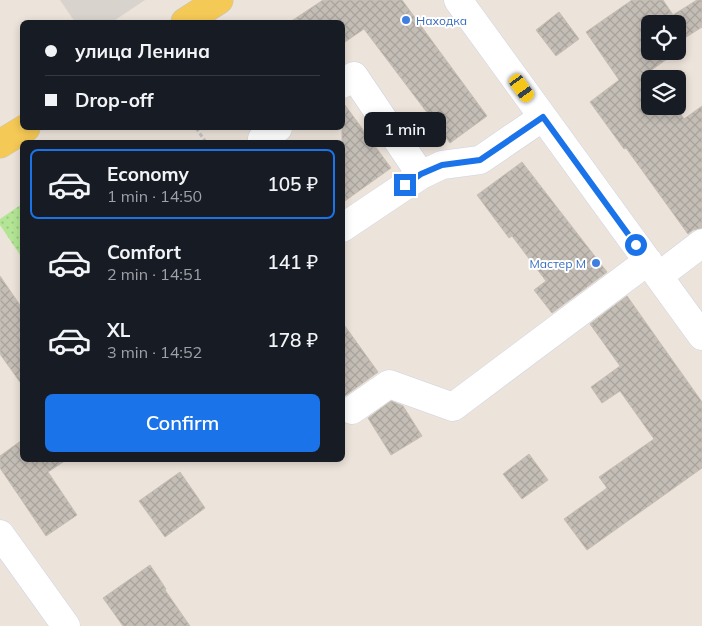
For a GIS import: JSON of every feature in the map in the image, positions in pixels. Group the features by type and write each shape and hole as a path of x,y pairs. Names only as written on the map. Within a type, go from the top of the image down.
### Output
{"main road":[{"path":"188,20 219,0"},
{"path":"0,144 23,130"}],"street":[{"path":"458,0 702,336"},
{"path":"345,82 354,76 421,174"},
{"path":"345,226 421,174 442,165 480,160 543,117"},
{"path":"352,410 389,384 453,407 653,269 702,243"},
{"path":"0,534 66,626"}],"green space":[{"path":"20,205 20,255 0,225 0,219"}],"shaded area":[{"path":"60,0 145,0 115,20 74,20"}],"building":[{"path":"323,0 402,0 487,116 450,143 364,29 345,42 345,20 293,20"},
{"path":"632,0 663,0 673,15 641,15 641,60 666,60 651,70 641,70 641,115 681,115 684,119 702,106 702,228 693,230 688,234 590,102 619,80 586,32"},
{"path":"697,0 702,0 702,27 686,37 686,15 673,15"},
{"path":"559,12 579,39 556,56 536,30"},
{"path":"345,105 391,168 345,201 345,140 342,140 342,130 345,130"},
{"path":"522,162 607,272 552,313 534,290 546,281 512,236 509,238 477,195"},
{"path":"0,276 20,305 20,382 0,354"},
{"path":"627,296 702,402 702,468 587,550 564,519 607,488 599,477 654,439 620,391 602,403 591,387 620,366 590,324"},
{"path":"345,326 378,372 345,396"},
{"path":"391,401 403,406 422,436 391,455 368,418"},
{"path":"20,441 20,462 63,462 48,472 77,515 46,536 0,468 0,456"},
{"path":"529,454 548,480 522,499 503,474"},
{"path":"180,472 205,508 165,537 139,501"},
{"path":"150,565 190,626 123,626 103,598"}],"place":[{"name":"Находка","path":"406,20"},
{"name":"Мастер М","path":"596,263"}],"route":[{"path":"405,185 421,174 442,165 480,160 543,117 636,245"}]}
